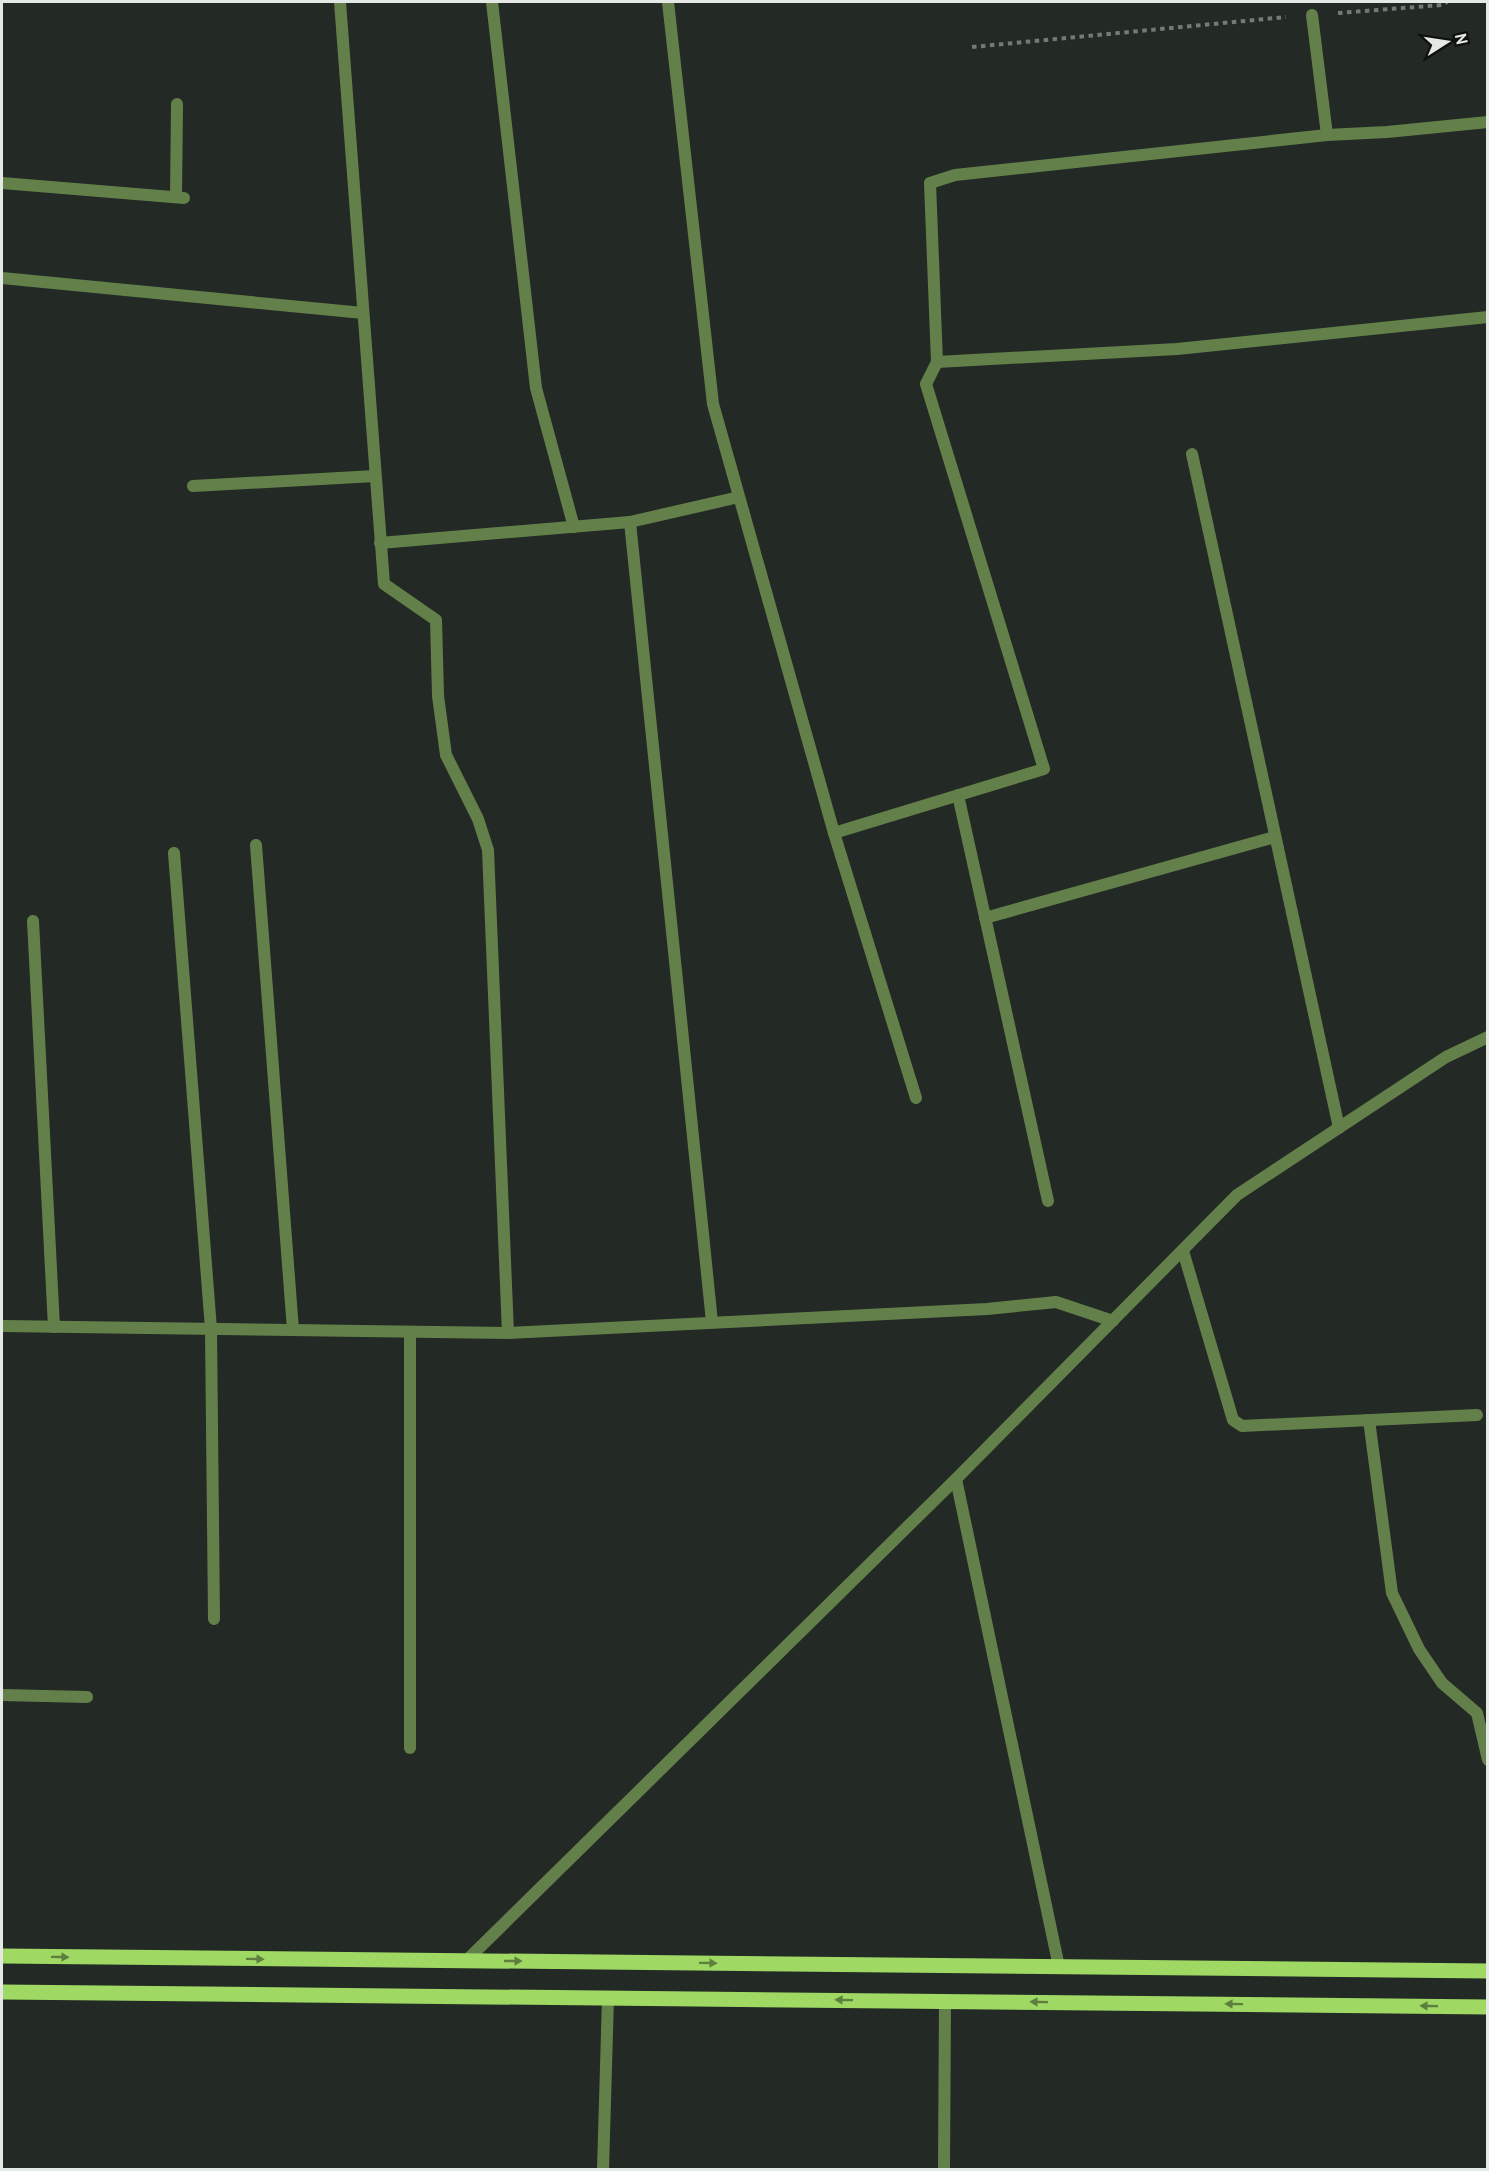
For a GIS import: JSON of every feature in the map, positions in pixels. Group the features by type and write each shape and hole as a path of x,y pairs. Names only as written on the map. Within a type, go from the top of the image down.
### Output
{"main road":[{"path":"2,1956 1488,1971"},
{"path":"2,1992 1488,2007"}],"street":[{"path":"340,2 384,584 436,620 438,696 446,755 478,819 488,850 508,1333"},
{"path":"492,2 536,388 574,527"},
{"path":"668,2 713,404 834,833 916,1098"},
{"path":"1312,15 1327,135"},
{"path":"2,183 180,197 177,104"},
{"path":"834,833 1044,769 926,384 937,362 930,183 955,175 1327,135 1387,132 1488,122"},
{"path":"2,278 363,313"},
{"path":"937,362 1177,349 1488,317"},
{"path":"1192,454 1339,1128"},
{"path":"193,486 375,476"},
{"path":"380,543 630,522 739,497"},
{"path":"630,522 711,1322"},
{"path":"958,795 1048,1201"},
{"path":"985,918 1275,837"},
{"path":"256,845 292,1330"},
{"path":"174,853 211,1329 214,1619"},
{"path":"33,921 54,1327"},
{"path":"466,1961 956,1479 1237,1195 1446,1057 1488,1037"},
{"path":"1182,1251 1233,1420 1242,1426 1477,1415"},
{"path":"2,1326 508,1333 987,1309 1056,1302 1113,1321"},
{"path":"410,1332 410,1748"},
{"path":"1369,1420 1392,1593 1419,1649 1442,1683 1477,1713 1488,1760"},
{"path":"956,1479 1059,1967"},
{"path":"2,1695 87,1697"},
{"path":"603,2169 608,1998"},
{"path":"944,2169 945,2001"}],"path":[{"path":"972,47 1442,5 1447,2"}]}
